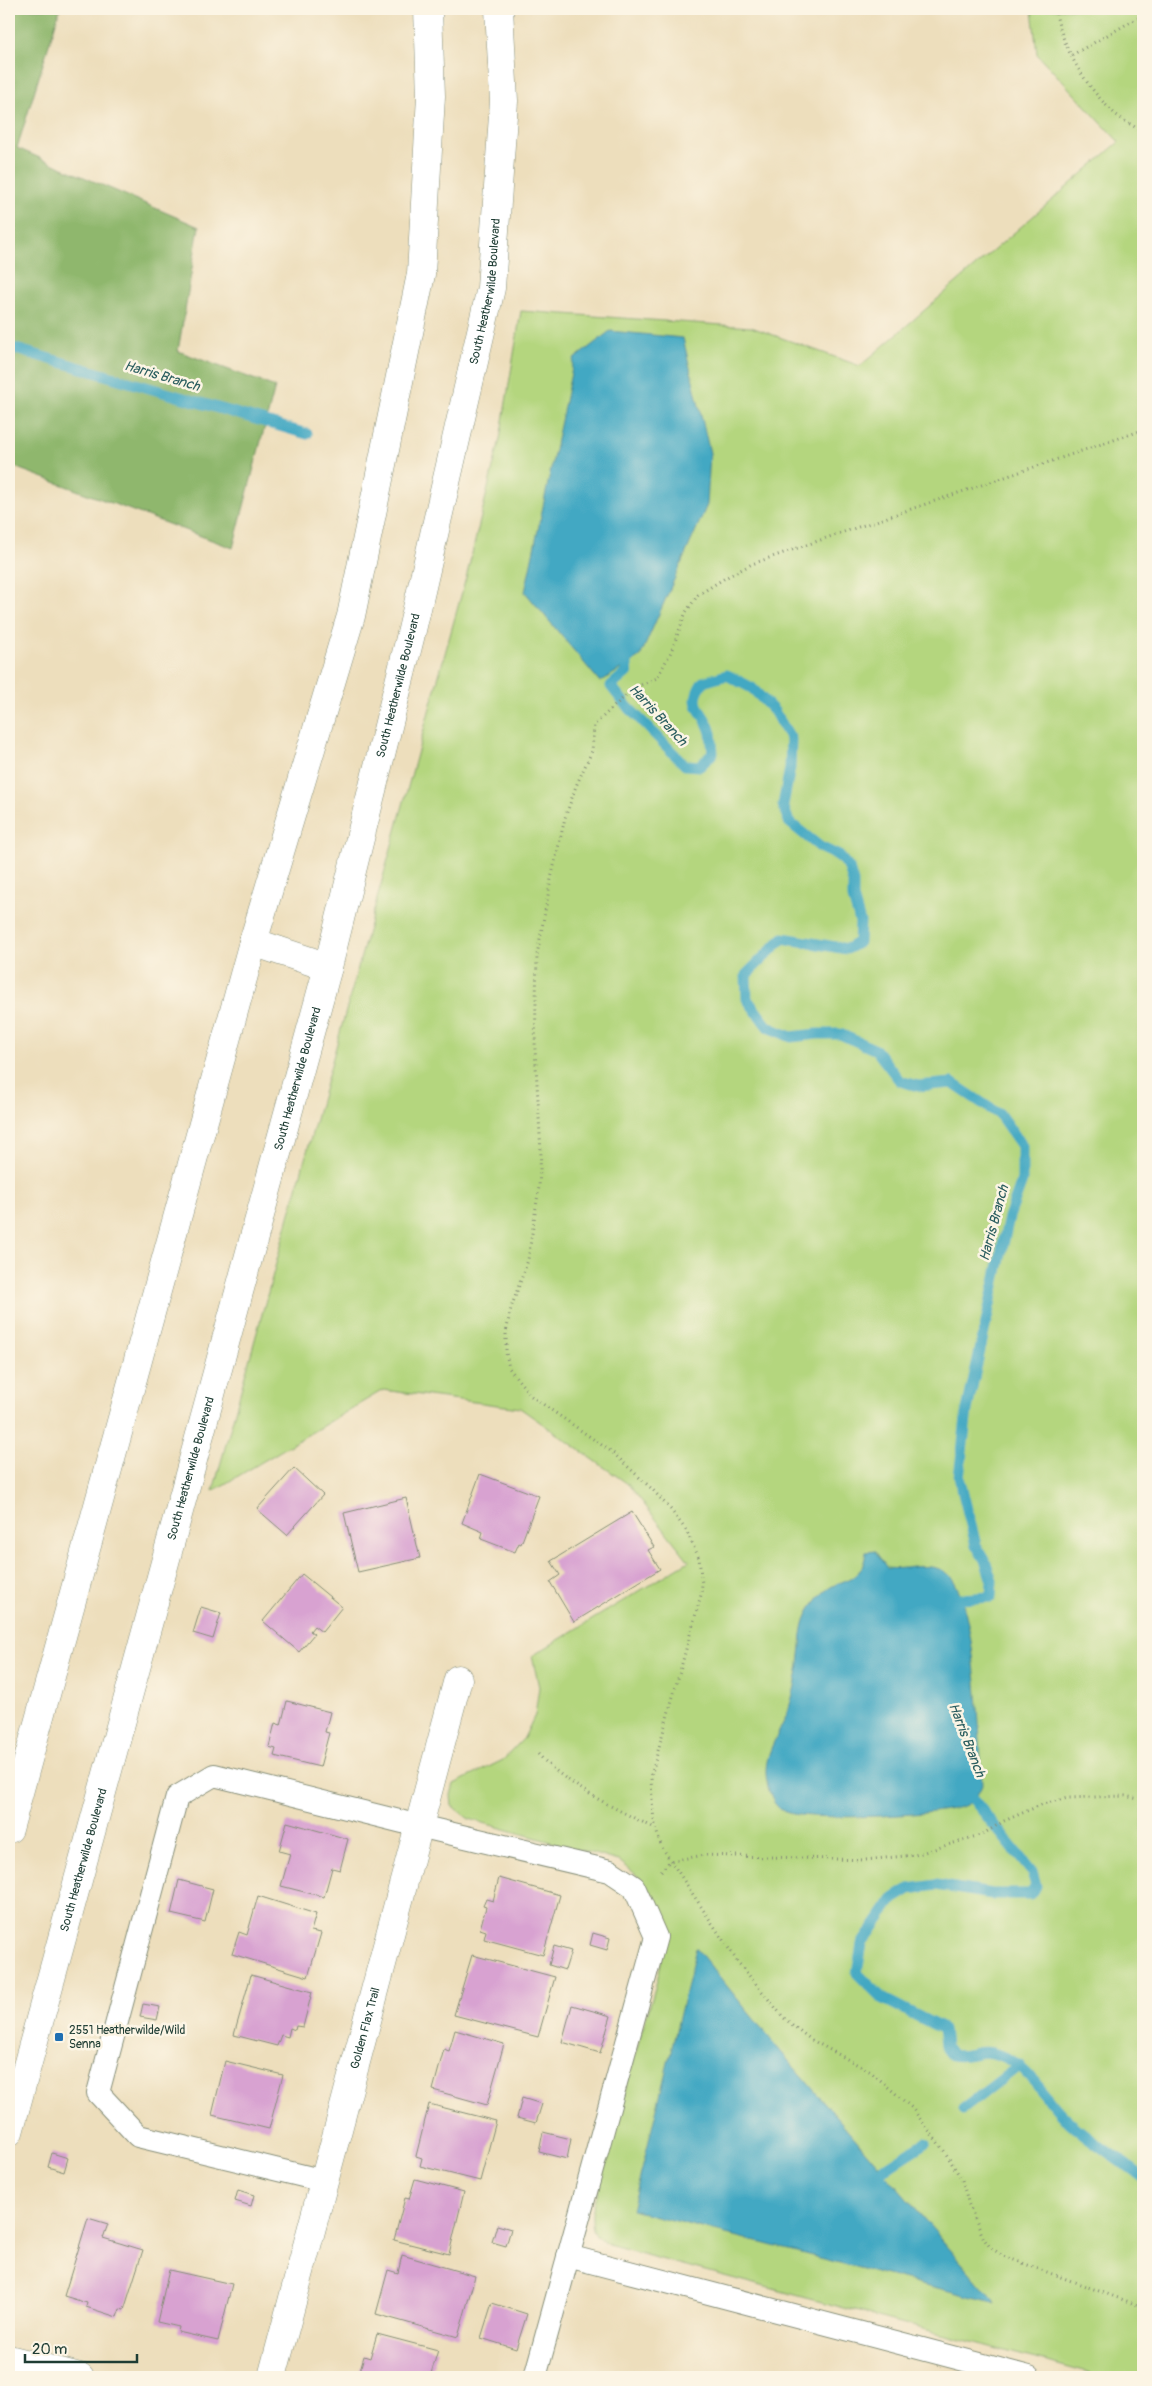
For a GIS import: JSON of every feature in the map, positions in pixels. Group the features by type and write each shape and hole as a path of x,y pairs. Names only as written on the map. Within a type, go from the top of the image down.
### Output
{"main road":[{"path":"9,1830 253,942 351,616 421,274 431,96 428,9"},
{"name":"South Heatherwilde Boulevard","path":"9,2132 328,967 412,630 491,288 504,101 500,9"},
{"path":"253,942 328,967"},
{"name":"Golden Flax Trail","path":"272,2377 458,1679"},
{"path":"9,2359 80,2377"}],"lane":[{"path":"324,2181 138,2136 98,2093 177,1797 214,1775 610,1871 634,1887 656,1937 535,2377"},
{"path":"568,2256 1029,2377"}],"path":[{"path":"1055,9 1058,23 1072,55 1089,86 1114,113 1143,132"},
{"path":"1072,55 1143,15"},
{"path":"1143,430 752,564 725,578 698,595 694,600 686,612 671,652 657,678 634,688 594,725 592,751 576,786 565,818 550,879 536,955 535,1049 541,1152 539,1186 528,1260 511,1308 506,1333 506,1353 509,1368 531,1396 612,1452 653,1490 686,1530 699,1558 702,1584 701,1595 651,1776 655,1828 670,1861 737,1961 784,2018 810,2039 871,2072 912,2108 962,2180 975,2220 990,2248 1004,2256 1143,2307"},
{"path":"538,1754 551,1768 611,1807 655,1828"},
{"path":"660,1873 670,1861 705,1855 865,1860 915,1855 983,1834 1004,1821 1043,1804 1068,1798 1125,1796 1143,1800"}],"green space":[{"path":"9,9 60,9 17,148 199,227 178,351 275,387 233,548 9,465"},
{"path":"1032,9 1143,9 1143,2377 1103,2377 608,2245 599,2239 594,2232 592,2213 661,1964 663,1934 660,1911 647,1886 619,1861 469,1819 452,1806 451,1795 454,1784 503,1760 524,1738 535,1715 539,1687 532,1656 689,1561 628,1484 520,1408 383,1390 213,1491 467,574 500,439 521,311 751,327 860,366 1119,142 1037,54"}],"water":[{"path":"610,331 683,338 710,453 707,505 640,657 600,682 525,592 574,359"},
{"path":"875,1551 887,1568 925,1566 940,1569 947,1573 957,1587 965,1610 971,1639 978,1707 982,1785 976,1796 966,1805 932,1812 844,1817 795,1814 783,1811 775,1804 770,1795 766,1766 771,1749 788,1711 796,1683 805,1619 823,1593 832,1586 856,1574 861,1569 866,1552"},
{"path":"696,1948 776,2046 996,2303 632,2210"}],"building":[{"path":"294,1468 323,1495 287,1535 257,1509"},
{"path":"480,1474 539,1496 521,1544 519,1543 515,1552 481,1539 483,1532 462,1523"},
{"path":"406,1498 420,1558 358,1572 344,1513"},
{"path":"632,1512 654,1547 648,1550 660,1569 574,1622 550,1582 560,1575 551,1561"},
{"path":"302,1574 342,1607 322,1632 314,1626 310,1631 314,1634 299,1652 263,1621"},
{"path":"201,1607 221,1613 213,1639 193,1633"},
{"path":"287,1701 330,1712 325,1732 329,1733 320,1767 274,1756 276,1749 269,1747 275,1723 281,1725"},
{"path":"287,1822 348,1839 340,1870 332,1868 324,1897 281,1886 290,1854 279,1851"},
{"path":"499,1878 560,1895 543,1955 484,1939 486,1931 480,1929 486,1907 483,1906 486,1899 493,1901"},
{"path":"179,1880 213,1889 205,1922 171,1914"},
{"path":"258,1896 316,1914 311,1931 321,1933 308,1977 232,1954 239,1932 247,1935"},
{"path":"593,1933 610,1938 607,1950 590,1945"},
{"path":"554,1946 571,1951 565,1970 549,1965"},
{"path":"472,1955 555,1977 538,2037 454,2015"},
{"path":"251,1975 312,1992 303,2027 296,2026 295,2030 290,2028 288,2037 281,2035 277,2046 234,2035"},
{"path":"143,2004 160,2007 157,2020 140,2017"},
{"path":"572,2005 611,2016 600,2053 562,2042"},
{"path":"455,2030 504,2044 487,2105 433,2090 444,2049 449,2051"},
{"path":"225,2061 283,2075 269,2129 212,2115"},
{"path":"522,2098 542,2104 536,2123 517,2118"},
{"path":"429,2104 496,2121 480,2181 420,2166 422,2158 416,2156"},
{"path":"543,2132 571,2139 567,2159 539,2152"},
{"path":"52,2153 68,2158 64,2172 48,2167"},
{"path":"415,2179 464,2192 449,2254 394,2240 405,2198 409,2199"},
{"path":"238,2190 254,2195 251,2206 235,2201"},
{"path":"88,2218 108,2224 103,2238 143,2250 124,2310 120,2309 117,2317 86,2307 87,2303 64,2296"},
{"path":"497,2225 511,2229 506,2246 492,2242"},
{"path":"402,2255 475,2276 458,2337 376,2314 388,2270 398,2273"},
{"path":"169,2270 232,2284 218,2341 178,2332 179,2327 157,2322"},
{"path":"492,2303 527,2314 516,2349 481,2338"},
{"path":"377,2334 438,2350 430,2377 358,2377 364,2356 370,2358"}],"waterway":[{"name":"Harris Branch","path":"9,347 307,434"},
{"name":"Harris Branch","path":"627,652 627,672 611,686 625,704 685,765 700,766 713,753 711,733 696,703 698,691 703,682 727,675 752,688 774,711 791,739 790,768 783,805 789,822 820,847 839,856 849,868 853,882 853,898 860,922 859,942 847,949 783,938 746,975 747,999 768,1027 791,1037 840,1034 876,1050 900,1081 918,1086 952,1083 1000,1115 1022,1146 1022,1181 1009,1217 967,1410 959,1477 976,1545 985,1560 992,1581 991,1597 960,1599 950,1610"},
{"name":"Harris Branch","path":"968,1785 973,1799 1032,1872 1036,1886 1031,1894 992,1894 936,1885 909,1889 893,1899 862,1944 857,1973 882,1998 943,2029 945,2046 952,2055 963,2056 990,2052 1017,2065 1034,2081 1072,2125 1143,2177"},
{"path":"963,2109 1020,2065"},
{"path":"870,2178 926,2142"}],"place":[{"name":"2551 Heatherwilde/Wild Senna","path":"59,2037"}]}
